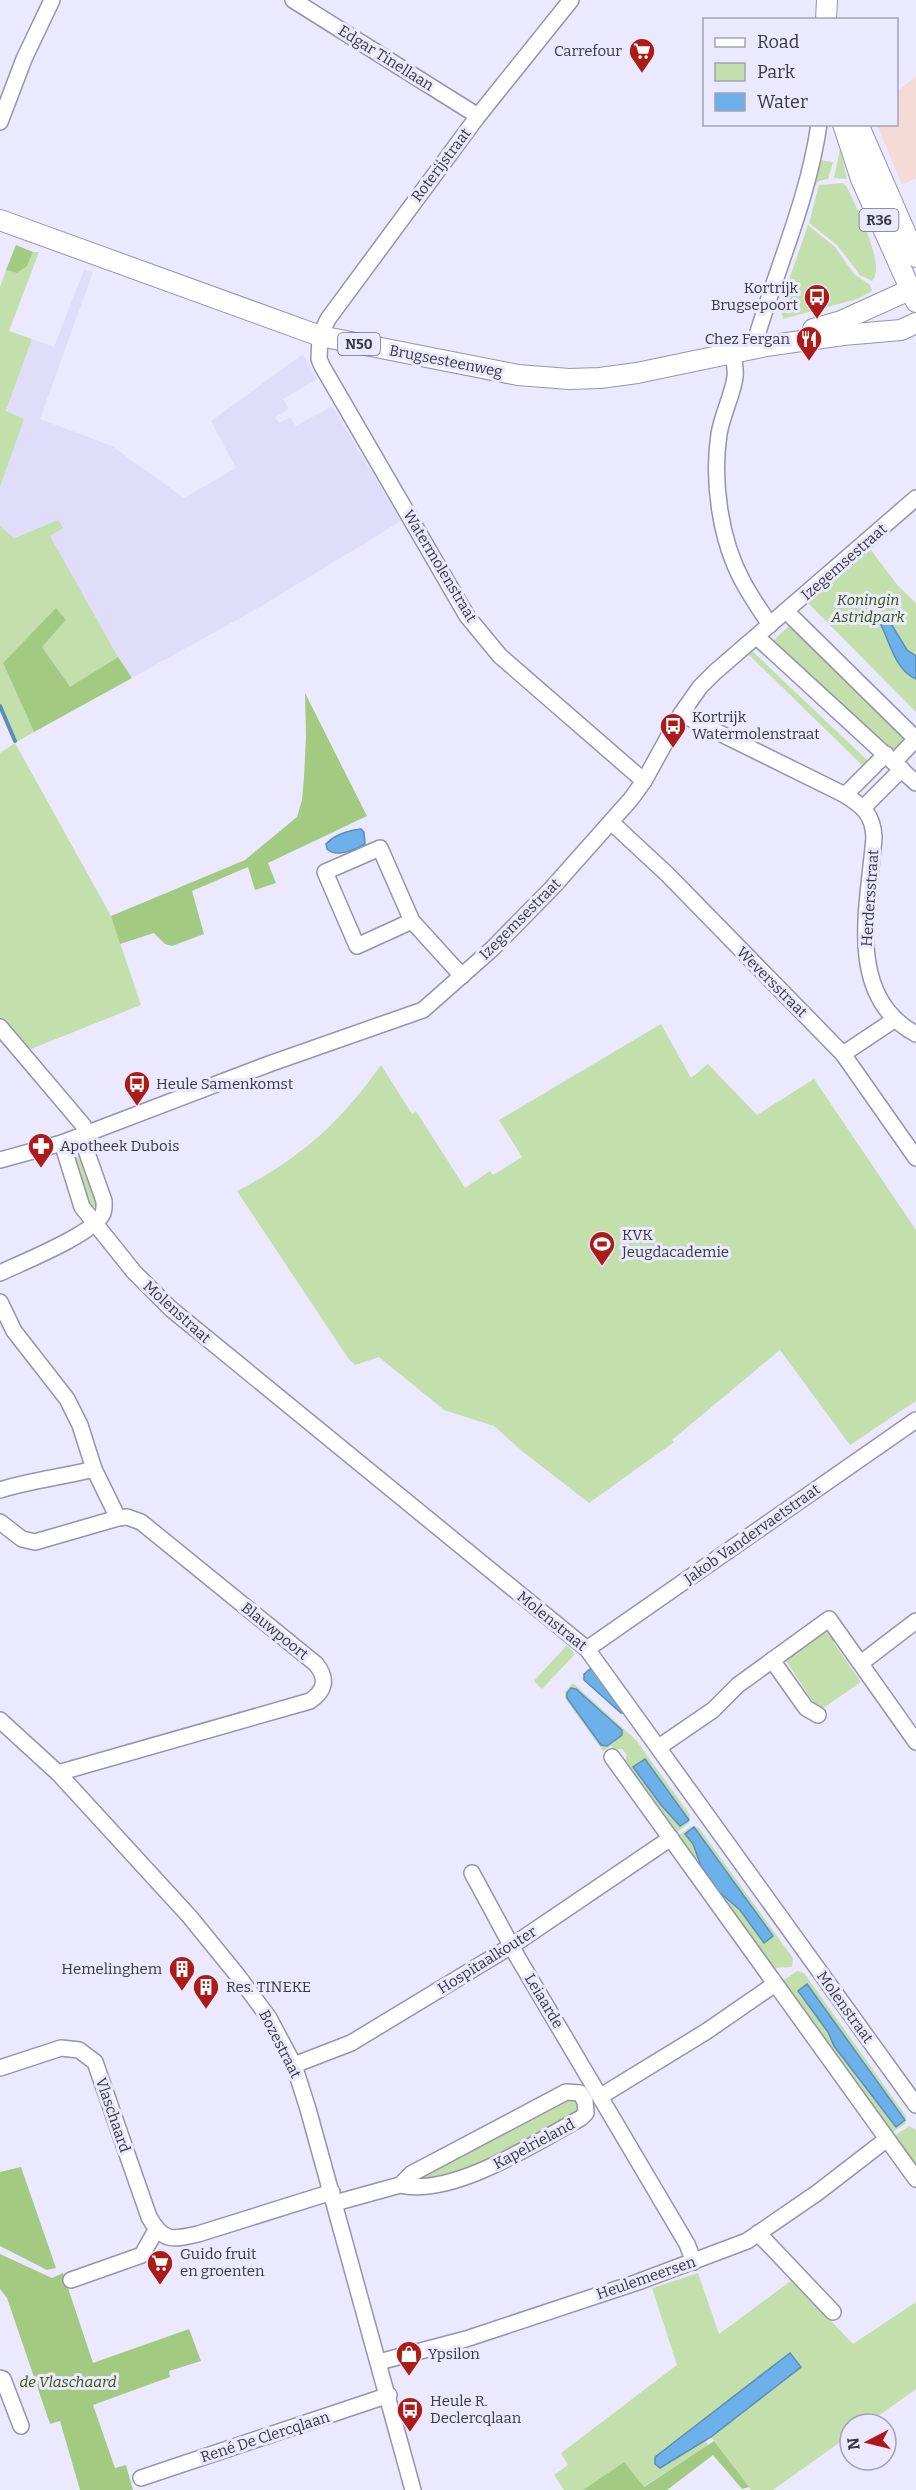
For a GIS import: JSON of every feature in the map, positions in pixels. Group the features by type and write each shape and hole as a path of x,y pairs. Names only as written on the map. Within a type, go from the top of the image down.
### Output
{"main road":[{"path":"826,18 827,0"},
{"path":"839,18 840,0"},
{"name":"R36","path":"844,126 861,179 914,293"},
{"name":"R36","path":"859,126 916,257"},
{"name":"Brugsesteenweg","path":"0,220 320,336 472,368 518,375 569,379 600,378 637,373 759,347 843,335 894,331 916,323"},
{"name":"Brugsesteenweg","path":"759,347 783,336 841,321 914,293"}],"street":[{"path":"0,122 24,59 52,0"},
{"name":"Roterijstraat","path":"320,336 328,318 478,116 571,0"},
{"name":"Edgar Tinellaan","path":"296,1 478,116"},
{"path":"759,347 816,147 819,126"},
{"name":"Watermolenstraat","path":"320,336 319,359 322,366 467,616 500,656 644,781"},
{"path":"733,354 735,376 722,415 718,436 717,459 721,513 729,547 742,581 770,625"},
{"name":"Izegemsestraat","path":"0,1160 62,1143 269,1064 423,1010 492,949 552,888 610,822 644,781 681,714 715,672 916,498"},
{"path":"681,714 845,795 863,808 894,762 916,739 786,611"},
{"path":"757,637 916,783"},
{"path":"845,795 894,762"},
{"name":"Herdersstraat","path":"863,808 870,814 874,837 865,943 867,965 881,1003 894,1020 916,1034"},
{"name":"Weversstraat","path":"610,822 667,874 843,1054 916,1158"},
{"path":"412,921 357,946 323,865 379,843 412,921 462,976"},
{"path":"843,1054 894,1020"},
{"path":"0,1027 83,1125 105,1209 102,1216 87,1231 0,1273"},
{"name":"Molenstraat","path":"62,1143 82,1207 134,1272 186,1322 587,1649 916,2105"},
{"path":"0,1302 14,1331 67,1399 80,1425 94,1469 118,1518 35,1542 22,1539 0,1522"},
{"name":"Jakob Vandervaetstraat","path":"587,1649 916,1420"},
{"path":"0,1490 26,1482 44,1481 94,1469"},
{"name":"Blauwpoort","path":"58,1773 310,1701 320,1694 324,1684 323,1673 316,1664 160,1537 141,1522 127,1517 118,1518"},
{"path":"659,1747 713,1710 738,1685 829,1619 916,1742"},
{"path":"861,1663 916,1621"},
{"path":"772,1660 806,1708 818,1715"},
{"name":"Bozestraat","path":"0,1720 58,1773 190,1917 269,2018 294,2065 389,2395 413,2490"},
{"path":"612,1757 916,2179"},
{"name":"Hospitaalkouter","path":"294,2065 351,2043 513,1945 671,1838"},
{"name":"Leiaarde","path":"472,1873 518,1958 687,2244 693,2262"},
{"path":"601,2096 707,2031 775,1984"},
{"name":"Vlaschaard","path":"0,2068 62,2048 79,2050 95,2062 144,2204 156,2230"},
{"name":"Kapelrieland","path":"333,2198 400,2185 424,2187 458,2179 489,2168 581,2118 586,2113 585,2101 580,2093 566,2092 411,2174 400,2185"},
{"name":"Heulemeersen","path":"379,2362 466,2339 693,2262 747,2241 817,2193 887,2139"},
{"path":"71,2280 142,2255 156,2230 166,2237 179,2238 333,2198"},
{"path":"758,2233 833,2313"},
{"path":"0,2379 3,2379 21,2426"},
{"name":"René De Clercqlaan","path":"141,2478 389,2395"}],"shaded area":[{"path":"916,76 916,178 902,185 877,126 898,126 898,91"},
{"path":"84,270 93,272 40,419 112,446 184,498 236,468 211,421 303,354 317,379 283,399 289,409 275,417 279,423 290,417 296,426 332,406 401,521 260,607 132,678 49,535 58,520 13,538 0,526 0,487 23,419 6,412 32,339 54,347"}],"green space":[{"path":"840,149 847,179 834,178"},
{"path":"820,160 833,162 828,179 819,181 815,185 817,177 814,169"},
{"path":"843,183 847,187 873,249 876,273 872,281 860,275 837,245 809,223 819,185"},
{"path":"808,225 835,247 854,274 870,285 872,291 857,299 783,319 780,306"},
{"path":"16,245 33,252 27,266 17,273 6,270"},
{"path":"33,252 39,252 9,331 32,339 6,411 24,419 0,487 0,287 6,270 17,273 27,266"},
{"path":"58,520 63,528 50,536 118,657 70,688 42,647 66,620 3,663 34,732 15,743 0,709 0,526 14,538"},
{"name":"Koningin Astridpark","path":"871,550 898,586 916,603 916,712 808,603"},
{"path":"56,608 66,620 42,647 70,687 118,657 132,678 34,732 3,663"},
{"path":"791,624 905,735 897,748 893,751 886,749 773,641"},
{"path":"750,649 867,760 862,765 746,652"},
{"path":"305,693 367,816 268,863 276,883 255,890 248,867 192,891 204,934 172,946 165,944 154,933 120,944 111,916 245,860 297,817 302,800 304,777"},
{"path":"15,743 111,916 141,1005 26,1051 0,1022 0,753"},
{"name":"KVK Jeugdacademie","path":"661,1024 691,1078 708,1064 757,1115 814,1079 916,1230 916,1401 850,1445 780,1350 672,1440 674,1442 589,1503 494,1426 444,1410 379,1357 355,1365 348,1358 237,1191 281,1166 317,1138 350,1105 381,1065 412,1114 416,1111 465,1188 490,1171 493,1175 522,1157 499,1120"},
{"path":"81,1156 98,1203 95,1207 88,1207 74,1158"},
{"path":"823,1633 837,1638 833,1642 861,1682 819,1711 785,1659"},
{"path":"567,1645 575,1654 542,1689 534,1681"},
{"path":"573,1683 636,1740 690,1815 689,1823 674,1834 624,1763 627,1755 622,1749 613,1749 611,1746 603,1751 565,1698 565,1692"},
{"path":"692,1826 699,1828 793,1958 792,1967 771,1968 676,1837"},
{"path":"797,1971 804,1973 906,2116 905,2124 890,2134 781,1982"},
{"path":"565,2099 578,2099 581,2110 522,2144 458,2174 416,2182 414,2178"},
{"path":"909,2126 916,2130 916,2170 893,2137"},
{"path":"21,2167 56,2268 47,2270 0,2246 0,2172"},
{"name":"de Vlaschaard","path":"0,2254 52,2278 63,2273 93,2363 189,2329 201,2361 169,2371 170,2377 93,2405 115,2468 126,2465 133,2490 80,2490 60,2421 50,2424 7,2298 0,2289"},
{"path":"698,2273 719,2334 792,2280 853,2344 916,2302 916,2389 884,2412 838,2412 838,2444 773,2490 751,2490 711,2437 800,2367 660,2468 705,2439 708,2445 643,2487 624,2462 583,2490 564,2490 554,2475 568,2465 561,2453 677,2365 652,2288"},
{"path":"714,2441 749,2487 742,2489 713,2455 667,2490 583,2490 624,2462 644,2487"}],"water":[{"path":"884,622 890,622 907,650 916,656 916,679 903,670 899,663 881,625"},
{"path":"361,829 364,832 365,844 351,851 340,853 327,849 326,844 333,838"},
{"path":"593,1669 624,1713 621,1713 584,1680 584,1674"},
{"path":"571,1688 576,1689 622,1730 622,1735 607,1746 601,1745 567,1698 567,1693"},
{"path":"645,1759 689,1820 680,1826 633,1767"},
{"path":"694,1827 773,1936 764,1943 740,1910 719,1892 701,1866 693,1844 685,1834"},
{"path":"807,1984 905,2120 896,2127 834,2046 828,2032 798,1991"},
{"path":"790,2353 801,2367 711,2437 660,2468 655,2464 655,2457"}],"waterway":[{"path":"0,706 15,741"}],"place":[{"name":"Carrefour","path":"642,74"},
{"name":"Kortrijk Brugsepoort","path":"817,320"},
{"name":"Chez Fergan","path":"809,362"},
{"name":"Kortrijk Watermolenstraat","path":"673,749"},
{"name":"Heule Samenkomst","path":"137,1107"},
{"name":"Apotheek Dubois","path":"41,1169"},
{"name":"KVK Jeugdacademie","path":"602,1267"},
{"name":"Hemelinghem","path":"182,1992"},
{"name":"Res. TINEKE","path":"206,2010"},
{"name":"Guido fruit en groenten","path":"160,2286"},
{"name":"Ypsilon","path":"409,2377"},
{"name":"Heule R. Declercqlaan","path":"410,2433"}]}
